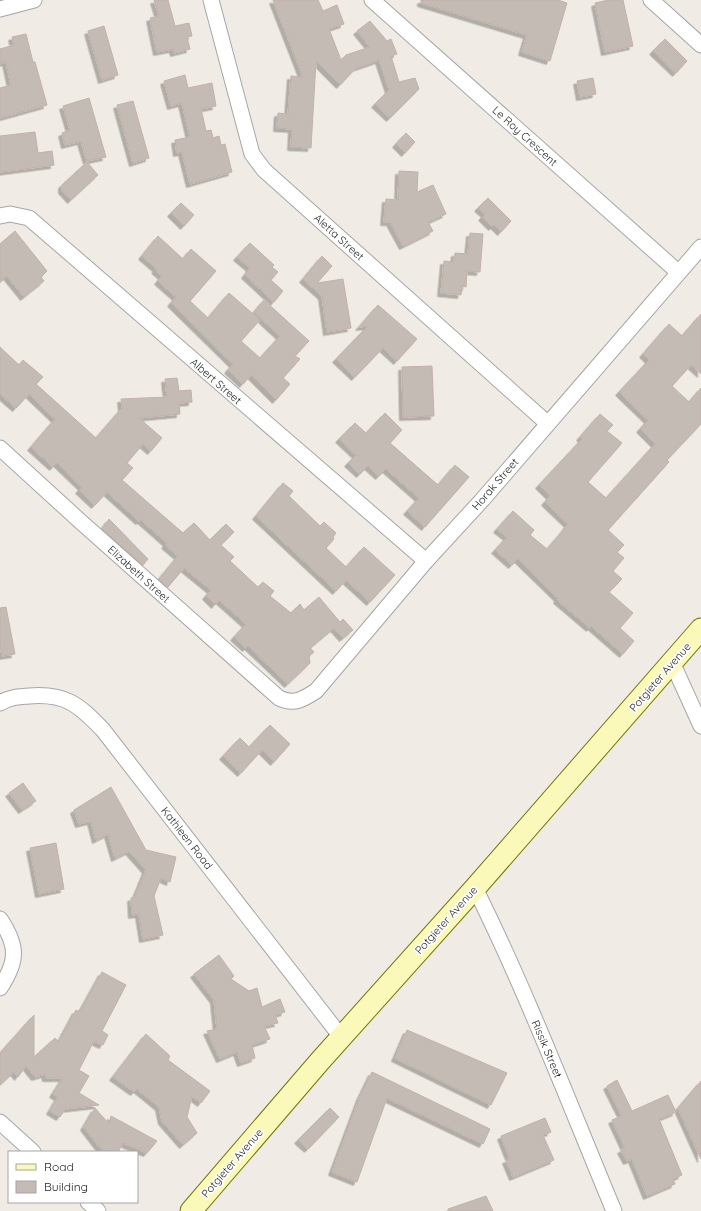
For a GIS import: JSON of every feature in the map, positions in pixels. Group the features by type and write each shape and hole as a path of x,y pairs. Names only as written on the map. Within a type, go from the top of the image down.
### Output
{"street":[{"path":"0,9 34,0"},
{"name":"Aletta Street","path":"211,0 252,154 264,170 547,423"},
{"name":"Le Roy Crescent","path":"372,0 678,272"},
{"path":"651,0 701,45"},
{"name":"Albert Street","path":"0,216 10,214 29,218 426,561"},
{"name":"Horak Street","path":"279,698 295,702 302,700 316,691 426,561 483,498 701,247"},
{"name":"Elizabeth Street","path":"0,448 80,522 279,698"},
{"name":"Potgieter Avenue","path":"191,1211 701,629"},
{"path":"672,662 701,726"},
{"name":"Kathleen Road","path":"0,703 9,698 46,695 64,698 83,709 103,730 342,1038"},
{"name":"Rissik Street","path":"475,888 495,928 532,1013 614,1211"},
{"path":"0,919 12,942 14,959 12,968 0,988"},
{"path":"0,1122 32,1151"},
{"path":"89,1203 98,1211"}],"building":[{"path":"154,0 168,0 175,26 189,23 192,36 187,37 190,49 174,53 173,49 157,52 150,18 159,16"},
{"path":"273,0 318,0 323,11 337,5 344,24 329,29 341,60 346,55 370,47 357,31 370,21 387,41 391,39 397,54 391,56 399,82 415,78 419,89 390,118 375,104 389,90 379,60 356,68 340,85 316,61 311,148 291,147 292,129 277,128 278,113 288,114 291,76 303,77"},
{"path":"421,0 558,0 567,3 550,61 522,52 527,35 421,3"},
{"path":"608,0 623,0 633,46 605,52 595,3"},
{"path":"104,26 118,75 102,80 88,31"},
{"path":"26,34 33,62 35,62 47,105 0,118 0,88 11,85 6,62 0,64 0,49 14,45 12,37"},
{"path":"665,39 687,61 676,73 653,51"},
{"path":"185,75 188,88 212,83 216,106 201,109 206,131 211,130 213,138 219,136 221,145 225,144 232,172 190,184 182,152 177,153 175,140 190,137 182,103 171,106 164,81"},
{"path":"593,78 596,94 580,97 577,81"},
{"path":"89,98 106,157 87,161 81,141 65,145 62,133 70,130 63,106"},
{"path":"133,101 149,158 133,163 117,105"},
{"path":"35,132 38,153 52,151 54,165 0,172 0,136"},
{"path":"406,133 415,142 405,153 396,144"},
{"path":"87,162 98,175 71,200 62,190 62,185"},
{"path":"399,171 418,172 417,192 433,185 446,214 428,222 433,231 403,246 390,222 384,222 386,199 398,200"},
{"path":"488,198 511,221 501,232 494,225 492,227 482,217 485,214 478,208"},
{"path":"181,203 194,215 184,226 171,213"},
{"path":"15,231 47,271 41,277 44,281 24,297 7,276 0,282 0,244"},
{"path":"470,233 483,234 480,272 467,271 466,287 462,286 461,295 441,293 444,261 454,262 455,253 468,254"},
{"path":"158,236 183,259 191,249 216,271 190,301 208,318 229,293 260,320 241,341 260,358 280,336 254,312 264,300 309,341 295,356 300,359 283,378 290,384 276,400 251,375 243,384 228,370 233,364 171,303 176,297 158,281 162,276 155,270 157,269 142,256"},
{"path":"250,243 274,265 272,267 278,272 271,280 283,291 274,302 245,275 250,268 237,257"},
{"path":"322,256 332,266 317,283 343,279 351,328 327,332 322,296 303,279"},
{"path":"378,305 417,339 397,361 383,348 355,377 336,359 368,326 359,327"},
{"path":"701,314 701,374 691,365 672,386 689,402 701,388 701,424 667,460 669,462 608,530 624,545 617,552 624,558 613,571 622,579 609,592 633,613 620,628 634,641 623,654 591,626 590,628 557,600 558,598 518,559 512,565 495,550 507,537 497,529 513,511 534,530 530,535 547,549 568,524 545,502 550,496 539,485 582,439 580,437 600,414 613,425 607,431 622,443 588,482 606,498 655,444 640,429 648,420 619,392 649,360 643,354 669,324 682,336"},
{"path":"0,347 19,365 23,360 43,377 36,384 96,438 122,408 121,399 167,397 165,379 177,378 179,391 191,390 192,402 179,403 180,414 139,418 162,438 151,451 143,444 127,463 133,468 122,480 183,533 194,523 210,540 226,524 234,532 221,545 234,557 230,561 258,587 263,582 274,591 270,596 291,613 300,604 304,610 319,597 340,622 343,619 353,630 343,638 334,628 310,648 314,652 309,656 310,663 288,684 248,646 246,648 234,637 246,624 219,600 215,605 206,596 211,590 184,568 168,587 159,579 178,556 165,545 167,543 141,520 139,521 107,492 95,505 79,490 82,487 57,463 53,467 31,447 55,419 29,394 16,408 0,394"},
{"path":"432,366 434,416 403,417 402,367"},
{"path":"385,413 402,430 390,443 438,485 455,465 469,477 425,527 407,511 419,498 386,469 379,476 368,466 360,474 348,463 356,455 339,439 355,423 366,433"},
{"path":"283,483 293,491 289,496 320,526 324,522 336,533 333,537 334,539 326,548 346,567 364,547 395,575 370,602 346,580 336,591 256,516"},
{"path":"109,519 148,559 143,565 102,529"},
{"path":"6,607 15,654 2,656 0,645 0,608"},
{"path":"270,725 290,744 274,762 262,750 241,773 223,756 240,738 249,747"},
{"path":"23,783 36,801 22,810 9,793"},
{"path":"111,787 146,850 176,857 170,882 161,878 154,896 163,935 143,939 139,914 132,915 131,898 135,897 146,870 129,851 115,858 108,834 96,840 91,821 79,824 74,810"},
{"path":"56,843 64,889 39,894 30,848"},
{"path":"219,955 234,976 231,979 249,991 257,988 262,1007 280,999 285,1012 275,1015 278,1023 264,1026 270,1039 252,1045 255,1058 241,1063 237,1052 220,1059 207,1031 217,1029 214,1000 194,974"},
{"path":"102,972 126,985 102,1031 108,1035 103,1045 94,1041 79,1070 89,1076 79,1093 99,1105 65,1109 60,1117 50,1111 58,1097 53,1094 63,1078 46,1078 45,1074 35,1077 26,1066 18,1077 14,1072 0,1085 0,1053 34,1015 34,1057 55,1038 59,1042 76,1010 80,1012"},
{"path":"407,1030 507,1073 491,1105 395,1058"},
{"path":"146,1034 170,1056 168,1060 210,1091 201,1103 192,1096 187,1117 197,1133 183,1145 162,1121 159,1107 137,1089 134,1092 113,1077"},
{"path":"372,1072 490,1129 483,1144 387,1098 357,1182 332,1172 360,1097"},
{"path":"617,1080 632,1111 668,1095 676,1112 659,1119 682,1175 673,1179 675,1184 647,1196 632,1159 627,1161 621,1150 625,1148 612,1120 622,1116 607,1086"},
{"path":"701,1081 701,1159 678,1108"},
{"path":"95,1108 109,1124 111,1116 157,1141 147,1153 123,1143 119,1151 105,1151 100,1148 84,1127"},
{"path":"330,1108 339,1117 308,1149 298,1140"},
{"path":"545,1118 551,1132 543,1135 554,1160 513,1177 506,1160 510,1159 501,1136"},
{"path":"486,1196 493,1211 448,1211 448,1209"}]}
